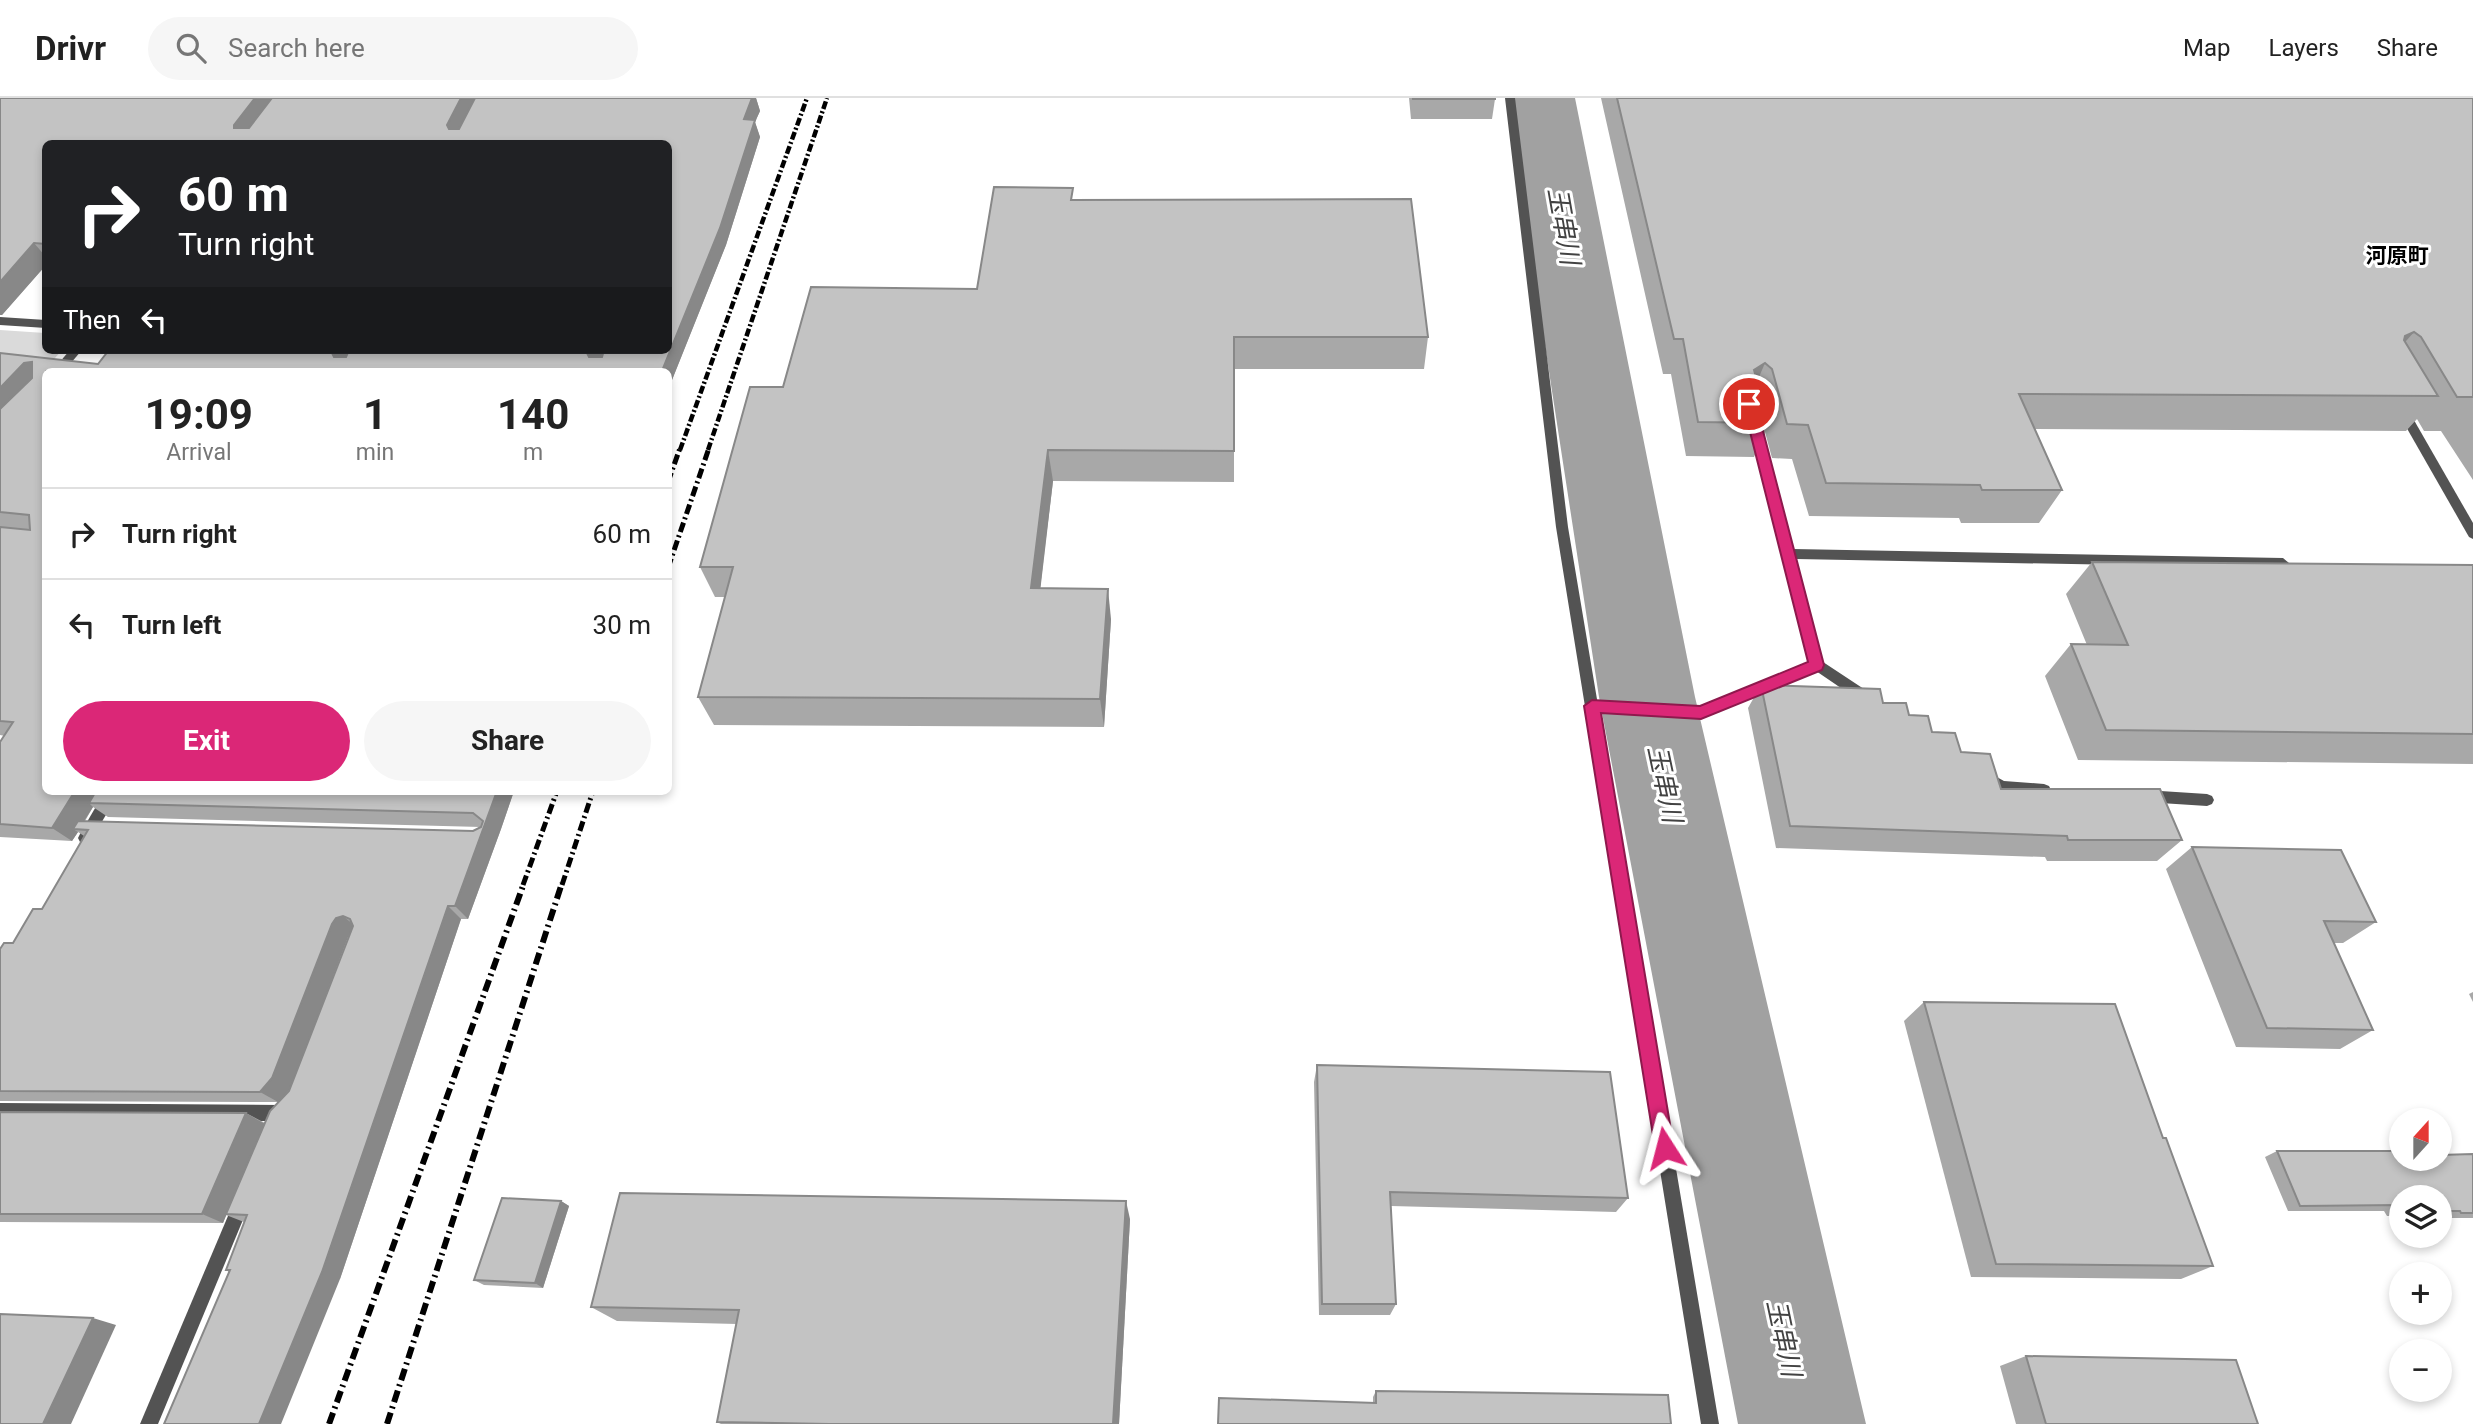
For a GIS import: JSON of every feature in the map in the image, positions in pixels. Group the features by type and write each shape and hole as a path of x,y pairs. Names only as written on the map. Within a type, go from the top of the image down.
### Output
{"street":[{"path":"1510,98 1562,527 1710,1424"},
{"path":"0,321 42,324"},
{"path":"61,368 73,354"},
{"path":"2395,396 2473,534"},
{"path":"1752,416 1817,665 1875,704"},
{"path":"1788,554 2291,564"},
{"path":"1592,706 1701,712 1817,665"},
{"path":"1967,765 2002,788 2057,791"},
{"path":"78,849 99,826 111,795"},
{"path":"2125,795 2207,800"},
{"path":"0,1111 285,1109 270,1138"},
{"path":"149,1424 249,1188"}],"shaded area":[{"path":"0,330 42,333 42,354 58,354 48,366 0,363"}],"building":[{"path":"0,98 255,98 234,125 234,128 249,128 272,98 461,98 447,125 449,129 459,129 475,98 752,98 744,119 755,120 720,228 672,346 672,140 42,140 42,244 34,243 0,282"},
{"path":"1495,98 1495,99 1413,99"},
{"path":"1617,98 2473,98 2473,397 2457,397 2421,337 2414,332 2405,336 2404,340 2438,396 2019,394 2062,490 1982,490 1980,485 1826,483 1808,425 1787,424 1772,369 1765,363 1754,370 1769,423 1698,422 1683,339 1674,339"},
{"path":"994,187 1073,188 1071,200 1411,199 1428,337 1234,337 1234,451 1048,450 1031,588 1108,589 1100,699 698,697 733,567 700,567 750,387 783,387 811,287 977,289"},
{"path":"0,353 98,364 106,354 332,354 334,357 346,357 347,354 588,354 589,357 602,357 603,354 669,354 663,368 42,368 42,795 73,795 52,828 0,824 0,742 13,722 0,721 0,527 30,530 29,515 0,512 0,409 32,378 32,362 24,363 0,388"},
{"path":"2092,562 2473,565 2473,734 2106,730 2071,644 2128,645"},
{"path":"1761,685 1880,689 1883,703 1906,703 1909,715 1928,716 1932,732 1955,733 1961,752 1990,754 2001,789 2160,789 2182,840 2068,840 2067,836 1790,826"},
{"path":"94,795 496,795 455,906 448,906 322,1272 259,1424 164,1424 230,1270 226,1270 247,1215 226,1214 270,1111 289,1091 353,926 350,919 343,916 336,918 332,924 272,1078 260,1092 0,1091 0,949 4,943 13,943 33,909 42,909 88,830 73,829 78,821 473,831 481,827 483,821 473,813 89,803"},
{"path":"2192,847 2341,850 2376,922 2324,921 2373,1030 2267,1028"},
{"path":"1924,1002 2115,1004 2213,1266 1996,1264"},
{"path":"1317,1065 1610,1072 1628,1198 1390,1192 1396,1304 1322,1304"},
{"path":"0,1112 246,1113 202,1214 0,1214"},
{"path":"2277,1151 2389,1151 2389,1171 2452,1171 2452,1155 2473,1154 2473,1213 2452,1211 2452,1185 2389,1185 2389,1205 2300,1206"},
{"path":"620,1193 1126,1201 1113,1424 717,1422 739,1310 591,1307"},
{"path":"502,1198 561,1201 535,1283 474,1280"},
{"path":"0,1314 93,1318 43,1424 0,1424"},
{"path":"2026,1356 2236,1360 2258,1424 2046,1424"},
{"path":"1376,1391 1668,1395 1671,1424 1218,1424 1219,1398 1376,1403"}],"waterway":[{"name":"玉串川","path":"1541,98 1647,697 1802,1424"}],"railway":[{"path":"680,450 807,98"},
{"path":"708,450 827,98"},
{"path":"672,471 680,448"},
{"path":"672,556 709,448"},
{"path":"523,885 556,795"},
{"path":"562,885 592,795"},
{"path":"329,1424 524,883"},
{"path":"387,1424 562,883"}],"district":[{"name":"河原町","path":"2397,256"}],"route":[{"path":"1665,1148 1592,706 1701,712 1817,665 1749,404"}]}
